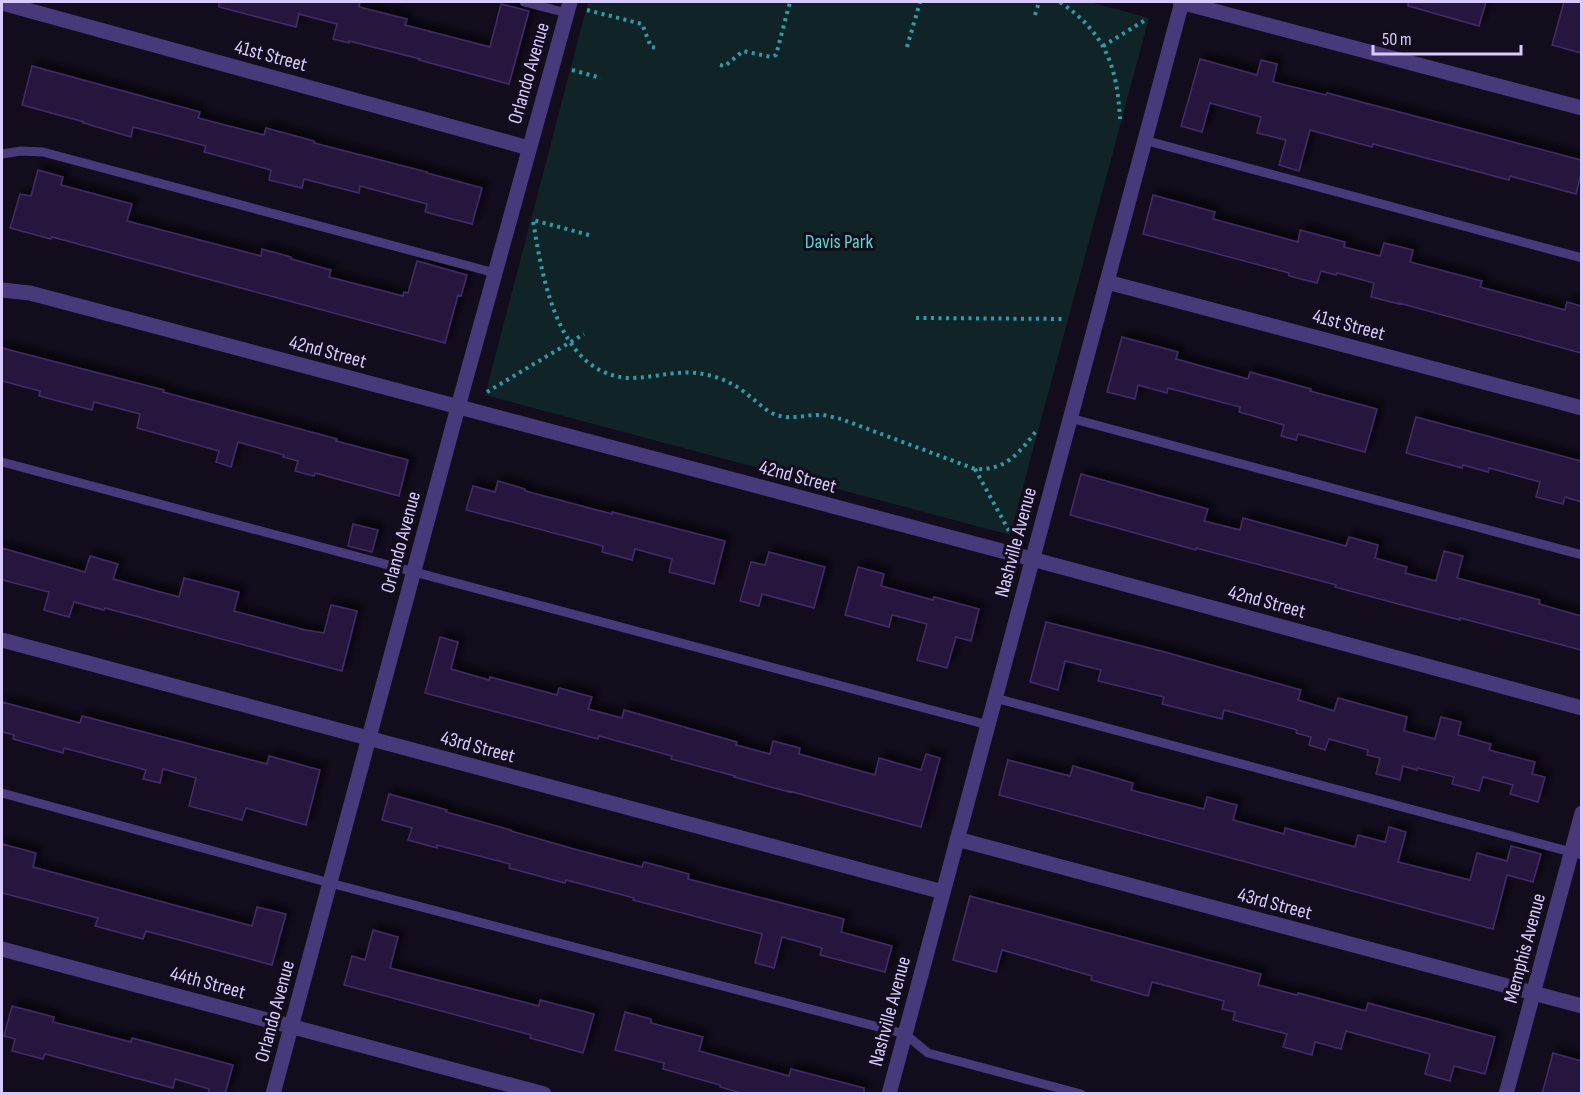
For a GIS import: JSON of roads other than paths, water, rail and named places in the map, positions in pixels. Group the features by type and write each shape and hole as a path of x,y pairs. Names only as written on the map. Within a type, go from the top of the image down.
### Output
{"street":[{"path":"1181,2 1581,108"},
{"name":"Nashville Avenue","path":"889,1094 1181,2"},
{"name":"41st Street","path":"2,5 529,148"},
{"name":"Orlando Avenue","path":"273,1094 458,407 569,7"},
{"name":"41st Street","path":"1107,282 1581,408"},
{"name":"42nd Street","path":"2,290 30,293 1581,708"},
{"name":"43rd Street","path":"2,640 943,892"},
{"name":"Memphis Avenue","path":"1506,1094 1533,993 1576,853 1581,813"},
{"name":"43rd Street","path":"957,839 1581,1006"},
{"name":"44th Street","path":"2,949 544,1094"}],"lane":[{"path":"524,2 569,7"},
{"path":"1144,140 1581,258"},
{"path":"2,154 21,151 43,152 495,273"},
{"path":"1070,418 1581,555"},
{"path":"2,462 988,725"},
{"path":"995,698 1576,853"},
{"path":"2,793 330,883 905,1034 928,1053 1081,1094"}],"park label":[{"name":"Davis Park","path":"839,241"}]}
